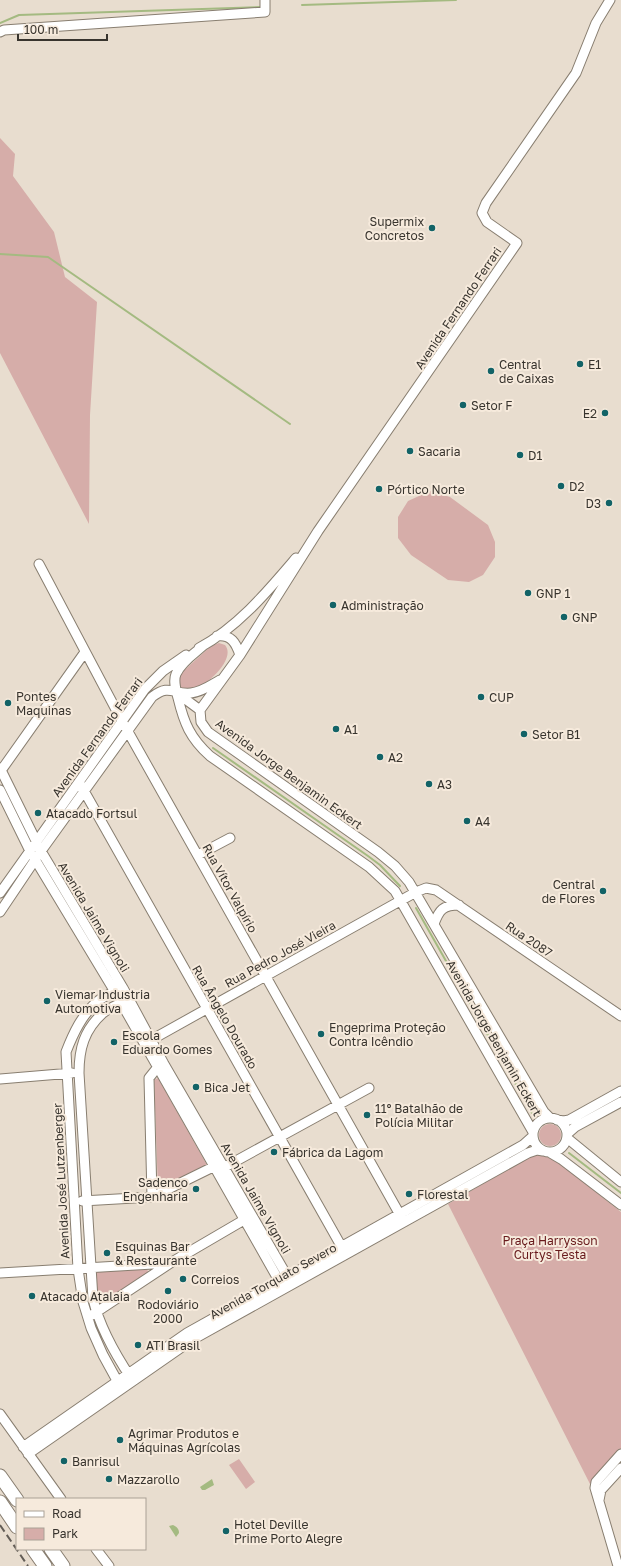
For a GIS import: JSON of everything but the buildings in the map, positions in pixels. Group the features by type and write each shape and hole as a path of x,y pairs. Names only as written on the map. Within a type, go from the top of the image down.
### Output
{"highway":[{"path":"0,1476 16,1499"},
{"path":"0,1502 16,1525"},
{"path":"34,1550 45,1566"},
{"path":"52,1550 63,1566"}],"street":[{"path":"0,32 4,30 265,12 265,0"},
{"name":"Avenida Fernando Ferrari","path":"200,710 240,655 318,531 517,243 487,222 482,213 486,203 576,73 596,24 607,4"},
{"name":"Avenida Fernando Ferrari","path":"0,893 145,689 163,671 241,619 263,598 318,531"},
{"name":"Rua Vítor Valpírio","path":"39,564 122,721 402,1218"},
{"path":"217,636 224,635 234,641 240,655"},
{"name":"Avenida Jorge Benjamin Eckert","path":"204,645 180,667 176,674 175,683 187,729 198,746 369,868 395,891 533,1134"},
{"path":"0,770 85,652"},
{"name":"Avenida Fernando Ferrari","path":"0,912 41,851 152,697 160,691 166,690 193,693 203,690 225,677"},
{"path":"177,692 200,710"},
{"name":"Avenida Jorge Benjamin Eckert","path":"200,710 201,722 208,732 378,852 395,866 418,891 434,924 544,1112 554,1119"},
{"name":"Avenida Jaime Vignoli","path":"0,770 36,842 161,1066 213,1167 248,1217"},
{"name":"Rua Ângelo Dourado","path":"79,782 344,1250"},
{"name":"Avenida Jaime Vignoli","path":"0,790 35,860 119,990"},
{"path":"67,799 68,797 85,791"},
{"path":"198,855 230,838"},
{"name":"Rua 2087","path":"418,891 426,888 436,890 621,1016"},
{"name":"Rua Pedro José Vieira","path":"151,1040 418,891"},
{"path":"434,924 441,910 449,905 459,905"},
{"name":"Avenida José Lutzenberger","path":"119,990 98,1001 85,1015 73,1035 66,1052 78,1269 83,1302 90,1328 120,1385"},
{"name":"Avenida Jaime Vignoli","path":"125,1001 151,1040 161,1066 225,1168 248,1217 285,1283"},
{"name":"Avenida José Lutzenberger","path":"125,1001 104,1012 93,1023 83,1041 79,1054 79,1073 93,1299 96,1313 113,1348 131,1377"},
{"path":"152,1197 148,1078 161,1066"},
{"path":"0,1079 79,1073"},
{"path":"74,1201 152,1197 213,1167 225,1168 369,1088"},
{"path":"621,1091 569,1120 564,1121 554,1119 539,1122 533,1134 536,1144 546,1151 561,1158 621,1205"},
{"path":"546,1151 558,1150 562,1147 567,1136 575,1127 621,1102"},
{"path":"554,1119 564,1126 567,1136 621,1182"},
{"name":"Avenida Torquato Severo","path":"402,1218 523,1145 533,1134"},
{"name":"Avenida Torquato Severo","path":"26,1450 131,1377 192,1340 233,1312 402,1218 528,1153 537,1150 546,1151"},
{"path":"87,1317 96,1313 172,1262 248,1217"},
{"path":"0,1273 172,1262"},
{"path":"0,1414 60,1498"},
{"path":"618,1566 595,1488 596,1482 621,1454"},
{"path":"599,1500 601,1490 621,1468"},
{"path":"97,1550 109,1566"}],"green space":[{"path":"0,138 15,154 13,176 54,232 65,277 97,302 90,415 89,524 0,353"},
{"path":"430,491 450,497 488,525 495,542 495,557 483,575 469,582 448,580 411,555 398,538 398,517 408,501"},
{"path":"219,643 225,645 228,651 227,658 218,672 211,679 197,688 189,690 182,689 178,685 179,675 211,646"},
{"path":"158,1078 207,1165 158,1189 154,1080"},
{"path":"550,1124 558,1127 561,1135 558,1143 550,1146 542,1143 539,1135 542,1127"},
{"name":"Praça Harrysson Curtys Testa","path":"533,1155 544,1155 553,1158 621,1212 621,1449 590,1484 448,1204"},
{"path":"147,1269 149,1274 96,1309 93,1271"},
{"path":"239,1459 255,1482 246,1489 229,1465"}],"shaded area":[{"path":"212,1479 214,1485 202,1490 200,1487"},
{"path":"173,1525 179,1530 176,1537 169,1526"}],"waterway":[{"path":"302,5 456,0"},
{"path":"0,23 19,15 261,7"},
{"path":"0,254 48,257 290,424"},
{"path":"213,748 368,856 380,865 400,886"},
{"path":"416,908 532,1113"},
{"path":"569,1153 621,1193"}],"railway":[{"path":"0,1525 16,1548"},
{"path":"17,1550 28,1566"}],"place":[{"name":"Supermix Concretos","path":"432,228"},
{"name":"E1","path":"580,364"},
{"name":"Central de Caixas","path":"491,371"},
{"name":"Setor F","path":"463,405"},
{"name":"E2","path":"605,413"},
{"name":"Sacaria","path":"410,451"},
{"name":"D1","path":"520,455"},
{"name":"D2","path":"561,486"},
{"name":"Pórtico Norte","path":"379,489"},
{"name":"D3","path":"609,503"},
{"name":"GNP 1","path":"528,593"},
{"name":"Administração","path":"333,605"},
{"name":"GNP","path":"564,617"},
{"name":"CUP","path":"481,697"},
{"name":"Pontes Maquinas","path":"8,703"},
{"name":"A1","path":"336,729"},
{"name":"Setor B1","path":"524,734"},
{"name":"A2","path":"380,757"},
{"name":"A3","path":"429,784"},
{"name":"Atacado Fortsul","path":"38,813"},
{"name":"A4","path":"467,821"},
{"name":"Central de Flores","path":"603,891"},
{"name":"Viemar Industria Automotiva","path":"47,1001"},
{"name":"Engeprima Proteção Contra Icêndio","path":"321,1034"},
{"name":"Escola Eduardo Gomes","path":"114,1042"},
{"name":"Bica Jet","path":"196,1087"},
{"name":"11º Batalhão de Polícia Militar","path":"367,1115"},
{"name":"Fábrica da Lagom","path":"274,1152"},
{"name":"Sadenco Engenharia","path":"196,1189"},
{"name":"Florestal","path":"409,1194"},
{"name":"Esquinas Bar & Restaurante","path":"107,1253"},
{"name":"Correios","path":"183,1279"},
{"name":"Rodoviário 2000","path":"168,1291"},
{"name":"Atacado Atalaia","path":"32,1296"},
{"name":"ATI Brasil","path":"138,1345"},
{"name":"Agrimar Produtos e Máquinas Agrícolas","path":"120,1440"},
{"name":"Banrisul","path":"64,1461"},
{"name":"Mazzarollo","path":"109,1479"},
{"name":"Hotel Deville Prime Porto Alegre","path":"226,1531"}]}
